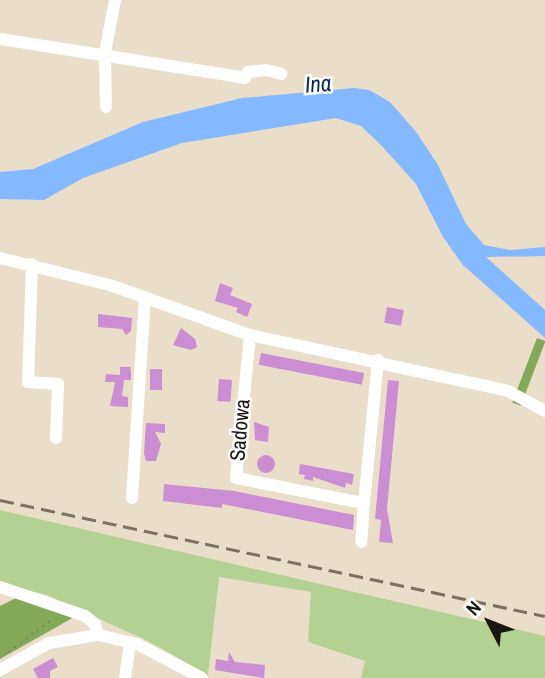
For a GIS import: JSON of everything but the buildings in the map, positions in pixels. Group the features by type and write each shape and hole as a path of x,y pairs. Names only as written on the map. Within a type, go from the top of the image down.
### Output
{"street":[{"path":"106,107 105,53 115,0"},
{"path":"0,39 105,53 244,78 248,72 266,70 282,74"},
{"path":"0,258 32,264 145,297 250,335 378,360 508,391 545,411"},
{"path":"32,264 27,382 58,384 56,438"},
{"path":"132,498 145,297"},
{"name":"Sadowa","path":"250,335 236,478 365,503"},
{"path":"361,542 378,360"},
{"path":"0,587 92,621 98,635"},
{"path":"2,668 49,643 98,635 130,642 202,678"},
{"path":"125,678 130,642"}],"path":[{"path":"2,668 9,650 57,616 61,608"}],"green space":[{"path":"537,338 545,342 521,406 512,402"},
{"path":"0,510 545,636 545,678 361,678 365,661 308,642 311,592 219,577 208,675 148,641 47,595 0,583"},
{"path":"16,598 76,616 0,659 0,606"}],"water":[{"path":"354,88 369,90 390,102 417,133 438,165 466,224 484,245 510,250 545,247 545,256 486,257 545,310 545,338 463,265 443,237 416,184 381,145 361,126 336,118 182,143 83,178 44,200 0,199 0,172 33,169 143,122 242,98"}],"railway":[{"path":"0,500 545,616"}],"water label":[{"name":"Ina","path":"318,84"}]}
